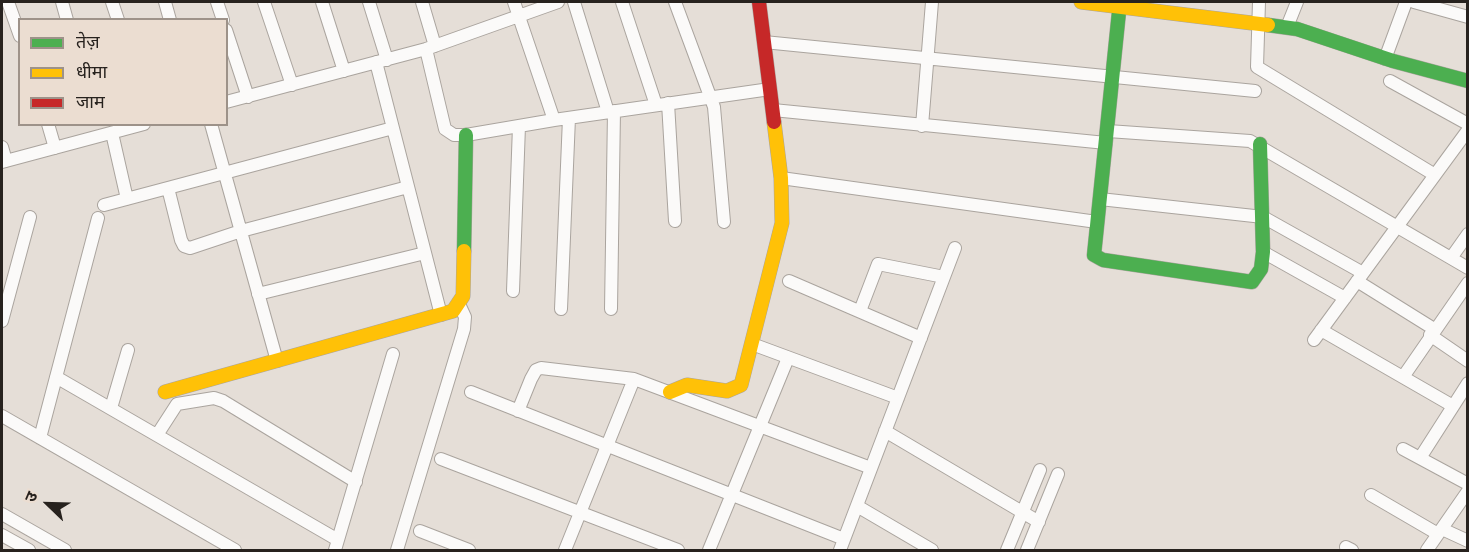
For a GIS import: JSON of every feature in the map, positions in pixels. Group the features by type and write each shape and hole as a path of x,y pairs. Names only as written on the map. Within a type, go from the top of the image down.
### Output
{"street":[{"path":"8,2 18,30"},
{"path":"62,2 66,18"},
{"path":"112,2 117,18"},
{"path":"165,2 169,18"},
{"path":"217,2 222,18"},
{"path":"264,2 292,85"},
{"path":"322,2 344,71"},
{"path":"369,2 393,128 441,315"},
{"path":"422,2 445,129 454,135 770,89"},
{"path":"514,2 554,120"},
{"path":"228,102 431,47 558,2"},
{"path":"574,2 611,112 611,309"},
{"path":"622,2 662,104 675,221"},
{"path":"675,2 711,96 716,118 724,222"},
{"path":"670,392 687,385 727,392 735,390 744,379 782,223 781,178 759,2"},
{"path":"922,126 932,2"},
{"path":"1081,2 1120,4 1287,27 1467,81"},
{"path":"1259,2 1256,61 1262,72 1435,175"},
{"path":"1287,27 1298,2"},
{"path":"1385,58 1406,2"},
{"path":"1414,2 1465,17 1462,2"},
{"path":"1120,4 1094,255 1103,260 1252,282 1262,269 1263,252 1260,144"},
{"path":"228,36 248,97"},
{"path":"764,42 1255,91"},
{"path":"1390,81 1467,124"},
{"path":"773,110 922,126 1107,137 1250,141 1260,144 1467,268"},
{"path":"561,309 569,118"},
{"path":"49,126 55,148"},
{"path":"2,147 4,162 105,131 133,126"},
{"path":"212,126 277,362"},
{"path":"513,291 519,126"},
{"path":"104,205 393,128"},
{"path":"105,131 128,199"},
{"path":"165,392 453,311 463,296 466,135"},
{"path":"1453,406 1403,377 1318,335 1465,137"},
{"path":"781,178 1097,222"},
{"path":"168,188 181,240 184,246 197,247 241,231 408,187"},
{"path":"1100,199 1263,217 1360,277 1467,362"},
{"path":"2,321 30,217"},
{"path":"40,438 98,218"},
{"path":"1451,258 1467,234"},
{"path":"471,392 732,495 842,545 955,248"},
{"path":"1263,252 1345,298"},
{"path":"258,294 425,253"},
{"path":"860,311 878,264 944,277"},
{"path":"789,281 921,338"},
{"path":"1403,377 1467,283"},
{"path":"396,550 464,329 465,317 459,304"},
{"path":"752,344 898,398"},
{"path":"111,408 128,350"},
{"path":"56,377 157,435 337,545 393,354"},
{"path":"709,550 788,358"},
{"path":"518,411 536,370 542,368 634,379 871,468"},
{"path":"565,550 634,379"},
{"path":"1420,458 1467,383"},
{"path":"157,435 177,404 214,398 223,400 356,482"},
{"path":"2,416 235,550"},
{"path":"885,430 1039,522"},
{"path":"1403,449 1467,484"},
{"path":"441,459 678,550"},
{"path":"1007,550 1040,470"},
{"path":"1027,550 1058,474"},
{"path":"1427,550 1467,491"},
{"path":"1371,495 1440,532 1467,541"},
{"path":"857,506 932,550"},
{"path":"2,514 64,550"},
{"path":"420,531 469,550"},
{"path":"2,535 29,550"}],"traffic: fast":[{"path":"1120,2 1094,255 1103,260 1252,282 1261,269 1263,252 1260,144"},
{"path":"1268,25 1297,29 1393,61 1468,81"},
{"path":"464,251 466,135"}],"traffic: slow":[{"path":"1081,2 1268,25"},
{"path":"670,392 687,385 727,391 741,385 782,223 781,178 774,122"},
{"path":"165,392 453,311 463,296 464,251"}],"traffic: jam":[{"path":"759,2 774,122"}]}
